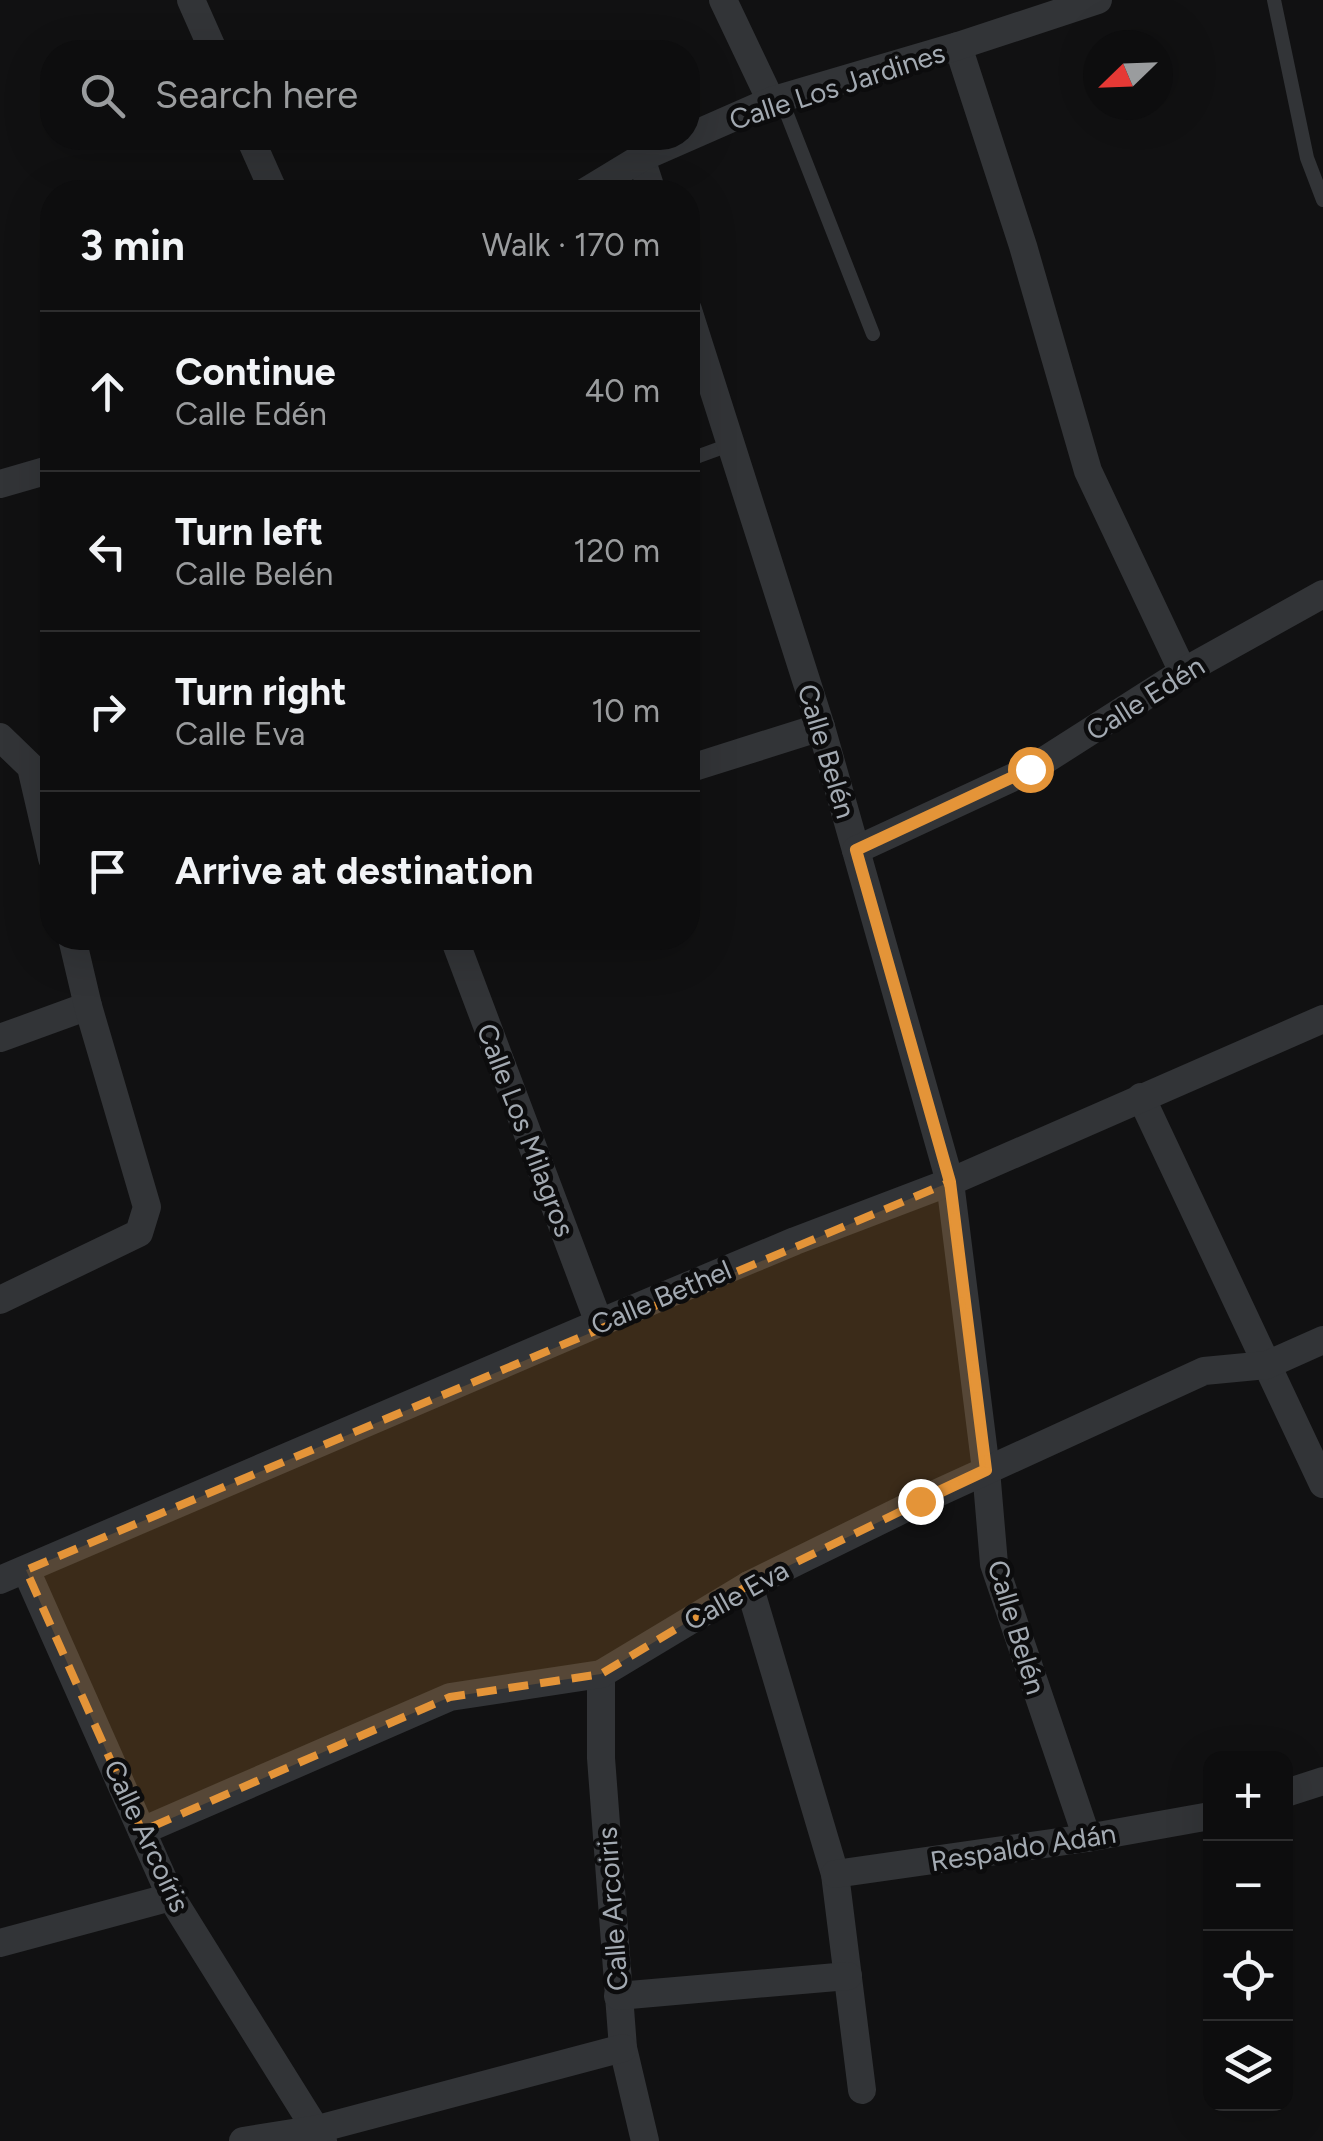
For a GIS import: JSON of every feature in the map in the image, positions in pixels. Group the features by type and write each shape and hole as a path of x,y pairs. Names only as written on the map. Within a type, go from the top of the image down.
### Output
{"street":[{"path":"191,0 209,40"},
{"path":"723,0 776,100"},
{"name":"Calle Los Jardines","path":"700,133 776,100 1098,0"},
{"path":"958,46 1023,246 1088,471 1183,672"},
{"path":"255,150 269,180"},
{"name":"Calle Los Jardines","path":"605,180 660,150"},
{"path":"641,158 648,180"},
{"name":"Calle Belén","path":"700,350 821,727 950,1182 994,1564 1087,1838"},
{"path":"0,484 40,472"},
{"name":"Calle Edén","path":"856,850 1030,769 1183,672 1323,594"},
{"path":"700,765 821,727"},
{"path":"0,736 30,767 40,808"},
{"path":"0,1300 139,1233 144,1223 147,1207 75,950"},
{"name":"Calle Los Milagros","path":"459,950 599,1323"},
{"path":"0,1038 88,1006"},
{"name":"Calle Bethel","path":"13,1575 796,1240 950,1182 1323,1019"},
{"path":"1141,1097 1323,1484"},
{"name":"Calle Eva","path":"142,1831 450,1697 601,1674 749,1584 986,1470 1204,1371 1267,1364 1323,1340"},
{"name":"Calle Arcoíris","path":"13,1575 142,1831 171,1897 320,2135"},
{"path":"749,1584 835,1874 862,2090"},
{"name":"Calle Arcoiris","path":"601,1674 601,1758 618,1996 623,2048 645,2141"},
{"path":"1293,1791 1323,1781"},
{"name":"Respaldo Adán","path":"835,1874 1203,1817"},
{"path":"0,1943 171,1897"},
{"path":"618,1996 848,1976"},
{"path":"242,2141 320,2135 623,2048"}],"lane":[{"path":"1274,0 1307,158 1323,200"},
{"path":"776,100 872,334"},
{"path":"700,456 729,445"}],"highlighted area":[{"path":"950,1182 986,1470 749,1585 601,1674 450,1697 142,1831 26,1570"}],"route":[{"path":"920,1501 986,1470 950,1182 856,850 1030,769"}]}
